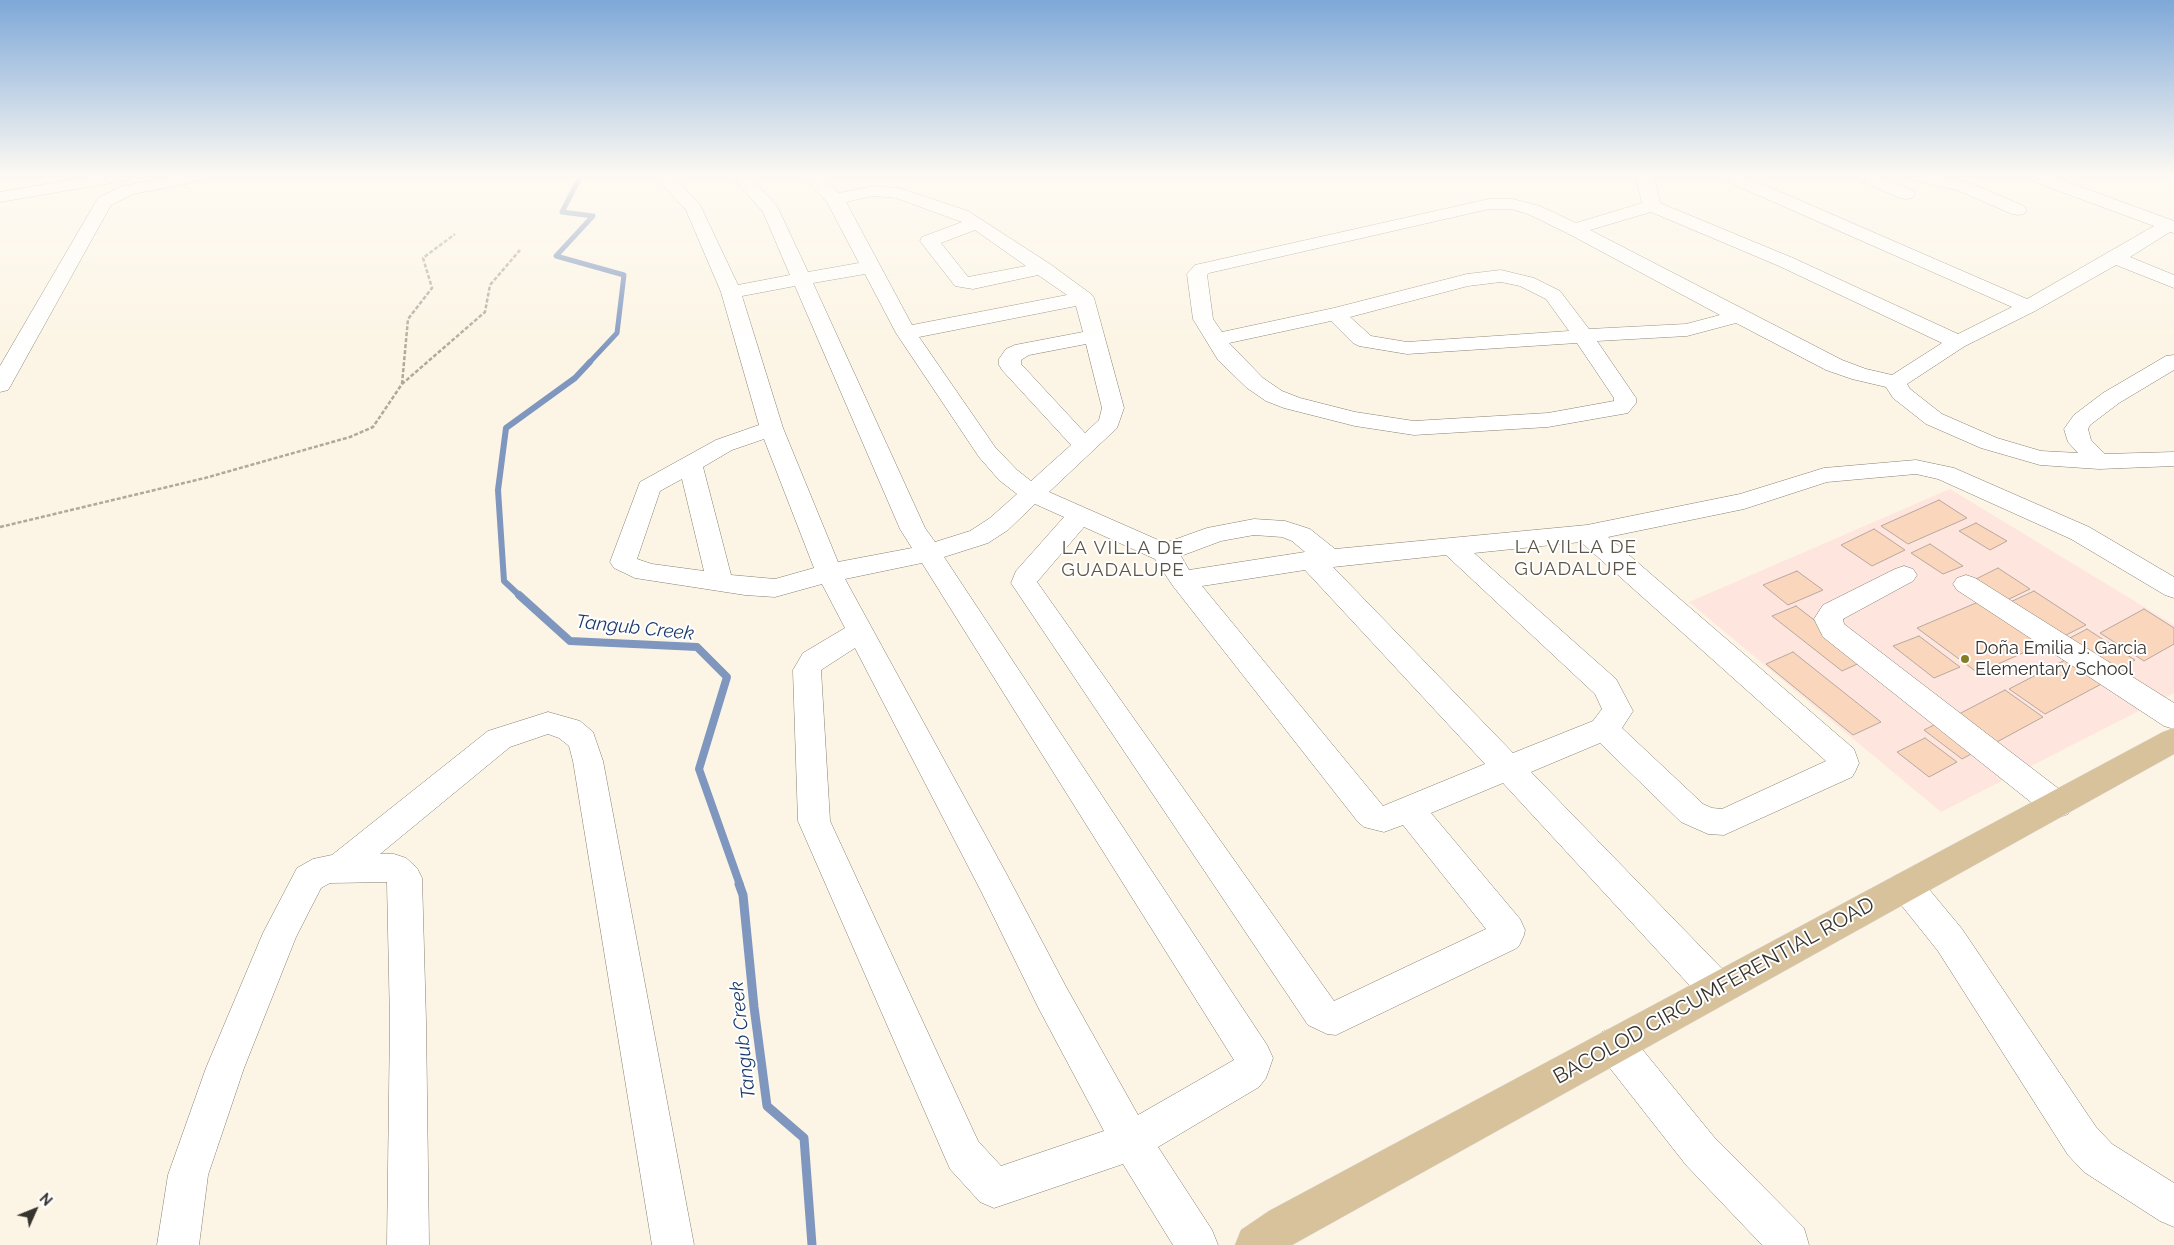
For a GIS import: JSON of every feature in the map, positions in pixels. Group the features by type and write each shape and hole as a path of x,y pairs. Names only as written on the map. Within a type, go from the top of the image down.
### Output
{"main road":[{"name":"BACOLOD CIRCUMFERENTIAL ROAD","path":"1278,1239 1616,1045 2174,740"}],"street":[{"path":"0,386 85,235"},
{"path":"705,235 731,292 771,428 829,573 1052,997 1131,1141 1197,1245"},
{"path":"783,235 913,529 1254,1058 1253,1065 1246,1074 1131,1141 994,1188 964,1155 814,821 807,670 813,660 860,632"},
{"path":"854,235 906,333 988,452 1008,475 1031,493 1164,553 1182,580 1369,813 1375,818 1384,819 1604,729 1618,711 1606,686 1452,546"},
{"path":"945,235 929,241 962,282 973,283 1043,268"},
{"path":"771,428 724,445 649,487 623,562 635,570 720,583 775,588 829,573 929,553 979,537 999,524 1109,423 1113,408 1084,298 995,235"},
{"path":"1216,340 1336,314 1467,280 1501,276 1527,282 1553,295 1625,398 1625,403 1620,408 1548,420 1414,428 1355,419 1292,403 1274,396 1256,383 1226,355 1216,340 1202,319 1196,274 1202,269 1352,235"},
{"path":"1585,235 1834,365 1860,374 1895,382 1958,342 2028,307 2155,235"},
{"path":"1722,235 1786,262 1958,342"},
{"path":"1864,235 2028,307"},
{"path":"2115,258 2174,282"},
{"path":"731,292 870,267"},
{"path":"906,333 1084,298"},
{"path":"1336,314 1360,339 1366,342 1407,348 1687,330 1738,316"},
{"path":"1084,446 1010,365 1010,359 1014,354 1023,350 1095,336"},
{"path":"2099,462 2080,442 2076,429 2082,420 2110,398 2174,361"},
{"path":"1895,382 1901,393 1934,419 1989,443 2040,458 2099,462 2174,459"},
{"path":"690,463 720,583"},
{"path":"1182,580 1320,559 1587,533 1744,501 1824,475 1922,467 1944,473 2080,533 2174,589"},
{"path":"1080,515 1025,577 1024,583 1321,1013 1327,1018 1336,1018 1503,938 1507,934 1508,930 1408,808"},
{"path":"1164,553 1216,534 1254,527 1285,529 1301,535 1320,559 1508,768 1717,989"},
{"path":"1587,533 1843,758 1844,763 1841,768 1724,822 1708,821 1692,813 1604,729"},
{"path":"1904,575 1834,612 1828,619 1834,630 1885,672 2057,805"},
{"path":"1966,584 2174,718"},
{"path":"338,869 499,739 548,723 569,729 582,740 588,761 673,1245"},
{"path":"178,1245 188,1175 225,1068 280,933 309,878 325,869 394,868 405,878 408,1022 408,1245"},
{"path":"1906,886 1950,940 2082,1141 2098,1158 2174,1207"},
{"path":"1616,1045 1700,1151 1789,1243"}],"path":[{"path":"402,384 408,319 432,288 423,258 454,235"},
{"path":"0,527 205,478 350,437 372,427 402,384 485,312 490,284 520,250"}],"shaded area":[{"name":"Doña Emilia J. Garcia Elementary School","path":"1950,489 2174,625 2174,693 1941,812 1689,602"}],"building":[{"path":"1939,500 1967,518 1908,544 1881,526"},
{"path":"1976,523 2007,541 1990,550 1959,531"},
{"path":"1874,529 1905,550 1872,566 1841,545"},
{"path":"1930,544 1963,566 1943,574 1911,553"},
{"path":"1998,568 2030,589 2005,601 1974,580"},
{"path":"1797,571 1823,590 1788,605 1763,585"},
{"path":"2034,591 2086,625 2058,639 2006,604"},
{"path":"1983,600 2045,643 1978,673 1917,628"},
{"path":"1796,606 1866,660 1842,671 1772,616"},
{"path":"2144,609 2174,628 2174,644 2144,661 2100,633"},
{"path":"2087,629 2135,660 2112,673 2064,641"},
{"path":"1919,636 1960,667 1934,678 1893,646"},
{"path":"1793,652 1881,722 1853,735 1766,664"},
{"path":"2071,657 2107,681 2045,714 2009,689"},
{"path":"2005,690 2043,717 1995,743 1957,715"},
{"path":"1944,720 1982,748 1962,759 1924,730"},
{"path":"1925,738 1957,762 1929,777 1897,752"}],"waterway":[{"name":"Tangub Creek","path":"575,235 556,256 624,275 617,333 588,364"},
{"name":"Tangub Creek","path":"520,596 504,581 498,490 506,428 575,378 590,362"},
{"name":"Tangub Creek","path":"519,595 570,641 697,647 727,677 699,769 740,885"},
{"name":"Tangub Creek","path":"739,884 743,895 754,1007 767,1106 804,1138 812,1245"}],"place":[{"name":"Doña Emilia J. Garcia Elementary School","path":"1965,659"}],"district":[{"name":"LA VILLA DE GUADALUPE","path":"1576,558"},
{"name":"LA VILLA DE GUADALUPE","path":"1123,559"}]}
